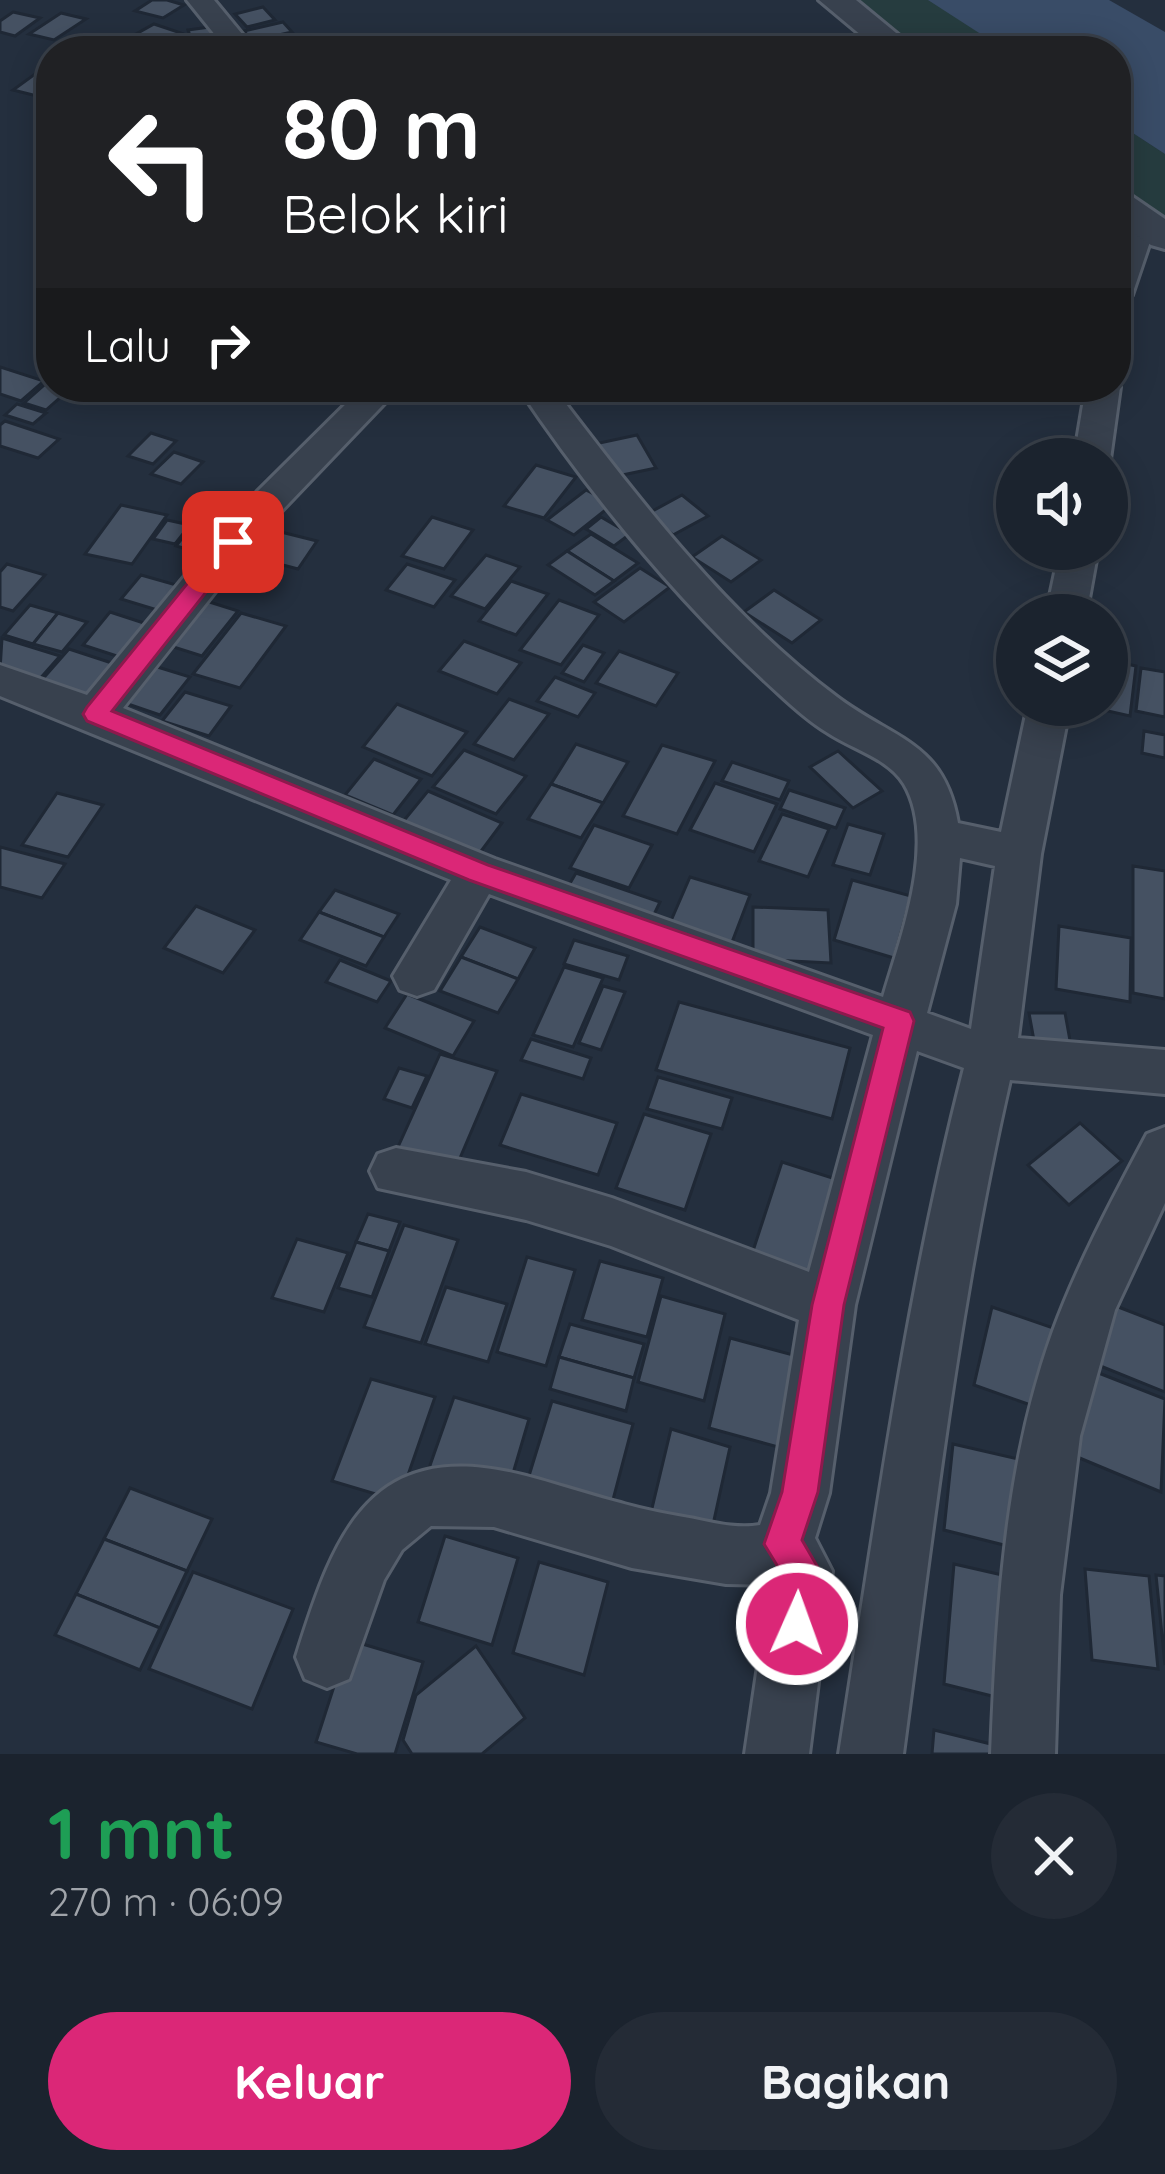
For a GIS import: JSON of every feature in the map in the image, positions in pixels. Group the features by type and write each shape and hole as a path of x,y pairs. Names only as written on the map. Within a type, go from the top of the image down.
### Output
{"street":[{"path":"200,0 230,36"},
{"path":"835,0 882,36"},
{"path":"1131,250 1141,220"},
{"path":"95,714 255,516 368,402"},
{"path":"547,402 637,520 761,653 837,718 917,768 933,802 980,846"},
{"path":"1095,438 1101,402"},
{"path":"0,680 95,714 478,872 979,1052 1165,1072"},
{"path":"871,1754 979,1052 980,846 1039,726"},
{"path":"327,1657 344,1600 383,1525 417,1503 438,1496 464,1493 506,1501 622,1536 736,1556 772,1555 782,1544 800,1492 828,1305 909,1026 939,866 980,846"},
{"path":"417,976 478,872"},
{"path":"1023,1754 1027,1621 1053,1428 1079,1332 1165,1150"},
{"path":"395,1172 526,1196 612,1222 828,1305"},
{"path":"777,1754 802,1571 782,1544"}],"green space":[{"path":"835,0 930,0 984,36 882,36"},
{"path":"1131,132 1165,154 1165,237 1131,213"}],"water":[{"path":"928,0 1109,0 1165,32 1165,154 1131,132 1131,36 984,36"}],"building":[{"path":"152,0 184,5 163,18 135,11"},
{"path":"263,7 275,20 247,27 235,14"},
{"path":"13,12 40,18 15,36 0,32 0,21"},
{"path":"61,13 86,19 60,36 29,34"},
{"path":"283,22 292,32 248,36 244,31"},
{"path":"154,24 181,33 176,36 132,36"},
{"path":"217,26 221,36 190,36 188,30"},
{"path":"36,73 36,96 13,90"},
{"path":"0,367 36,378 36,388 21,401 0,394"},
{"path":"36,392 36,402 55,402 46,410 24,403"},
{"path":"17,404 46,413 33,424 5,415"},
{"path":"5,421 59,439 38,458 0,446 0,425"},
{"path":"151,433 176,441 153,464 128,456"},
{"path":"637,435 656,468 608,478 590,445"},
{"path":"174,452 203,462 181,484 151,474"},
{"path":"536,465 576,477 544,518 504,506"},
{"path":"586,490 613,504 574,535 547,520"},
{"path":"682,495 708,516 673,535 647,514"},
{"path":"121,505 167,515 132,564 85,554"},
{"path":"201,514 240,525 216,557 176,546"},
{"path":"432,517 473,530 444,569 402,556"},
{"path":"601,517 630,534 614,546 586,529"},
{"path":"167,520 190,525 175,544 153,539"},
{"path":"265,528 317,541 298,569 245,555"},
{"path":"591,534 638,563 614,581 567,551"},
{"path":"722,536 761,560 731,582 692,557"},
{"path":"567,551 614,581 595,595 548,565"},
{"path":"486,555 520,567 485,609 451,596"},
{"path":"7,564 45,575 13,611 0,607 0,572"},
{"path":"407,564 455,580 434,607 386,590"},
{"path":"640,568 670,587 624,622 594,602"},
{"path":"141,575 187,588 167,613 121,599"},
{"path":"511,581 548,594 516,635 479,621"},
{"path":"774,590 821,620 792,643 744,612"},
{"path":"200,599 238,611 202,656 164,644"},
{"path":"559,600 599,615 561,665 520,650"},
{"path":"30,605 58,613 33,644 4,635"},
{"path":"110,612 153,626 126,659 83,645"},
{"path":"58,613 87,622 62,652 33,644"},
{"path":"241,613 286,626 240,688 193,674"},
{"path":"2,638 60,656 37,682 0,670"},
{"path":"464,641 521,663 497,694 439,671"},
{"path":"583,645 604,653 584,682 562,673"},
{"path":"69,649 121,666 93,700 40,682"},
{"path":"619,651 678,673 656,706 596,683"},
{"path":"1128,664 1136,666 1128,716"},
{"path":"151,665 190,677 160,715 122,702"},
{"path":"1141,668 1165,672 1165,717 1136,711"},
{"path":"555,677 595,693 578,717 537,701"},
{"path":"185,692 231,706 209,736 162,721"},
{"path":"509,699 549,714 514,760 474,744"},
{"path":"397,704 467,732 432,776 363,747"},
{"path":"1144,731 1165,735 1165,758 1142,753"},
{"path":"576,744 628,762 603,803 551,784"},
{"path":"662,745 715,761 677,834 623,816"},
{"path":"464,750 526,776 496,814 433,787"},
{"path":"838,751 882,791 853,808 810,767"},
{"path":"374,759 421,779 393,815 345,795"},
{"path":"732,762 789,781 780,800 722,781"},
{"path":"715,783 777,804 754,852 690,830"},
{"path":"551,784 603,803 581,838 528,819"},
{"path":"789,790 845,808 836,828 780,809"},
{"path":"428,791 502,823 473,862 397,829"},
{"path":"57,793 103,805 68,857 22,845"},
{"path":"782,814 829,829 808,877 759,861"},
{"path":"848,824 884,834 870,875 833,865"},
{"path":"594,825 652,845 629,888 570,868"},
{"path":"0,847 65,864 42,898 0,887"},
{"path":"1133,866 1165,871 1165,999 1133,993"},
{"path":"576,873 660,902 648,927 562,897"},
{"path":"690,877 750,895 729,950 667,930"},
{"path":"852,880 911,896 894,958 834,940"},
{"path":"335,890 399,914 384,937 319,912"},
{"path":"196,906 255,930 223,973 164,948"},
{"path":"753,907 828,910 831,963 753,959"},
{"path":"319,912 384,937 366,966 300,940"},
{"path":"1059,926 1131,938 1130,1002 1056,989"},
{"path":"480,927 535,948 518,979 461,957"},
{"path":"574,940 628,956 619,980 564,964"},
{"path":"461,957 518,979 498,1013 440,991"},
{"path":"340,960 391,981 377,1002 326,982"},
{"path":"564,967 603,978 573,1047 533,1035"},
{"path":"603,986 625,992 601,1050 579,1043"},
{"path":"407,994 474,1021 453,1056 385,1028"},
{"path":"679,1002 850,1048 832,1119 656,1070"},
{"path":"1029,1013 1065,1013 1071,1046 1035,1046"},
{"path":"531,1039 591,1058 583,1079 521,1060"},
{"path":"440,1054 497,1071 457,1165 398,1147"},
{"path":"399,1068 427,1076 412,1108 384,1099"},
{"path":"658,1077 732,1098 722,1129 647,1109"},
{"path":"521,1094 617,1123 598,1175 500,1145"},
{"path":"644,1114 711,1134 685,1210 616,1188"},
{"path":"1080,1123 1122,1161 1069,1205 1028,1165"},
{"path":"782,1162 842,1181 814,1275 752,1254"},
{"path":"368,1214 400,1222 389,1251 356,1242"},
{"path":"404,1225 458,1240 421,1343 364,1327"},
{"path":"297,1239 348,1253 324,1312 272,1298"},
{"path":"356,1242 389,1251 372,1297 338,1288"},
{"path":"527,1257 575,1270 546,1366 497,1352"},
{"path":"600,1261 663,1278 647,1337 582,1320"},
{"path":"446,1287 507,1304 488,1362 425,1344"},
{"path":"661,1296 725,1314 704,1401 638,1382"},
{"path":"1108,1303 1165,1325 1165,1392 1093,1363"},
{"path":"992,1307 1062,1331 1045,1410 974,1385"},
{"path":"570,1324 644,1344 634,1378 559,1357"},
{"path":"730,1338 797,1356 778,1447 709,1428"},
{"path":"559,1357 634,1378 626,1411 550,1389"},
{"path":"1091,1370 1165,1399 1161,1492 1070,1454"},
{"path":"371,1379 435,1397 399,1501 332,1481"},
{"path":"454,1397 529,1419 506,1497 427,1474"},
{"path":"552,1401 633,1424 605,1530 520,1505"},
{"path":"671,1429 730,1447 709,1543 648,1525"},
{"path":"953,1444 1022,1460 1016,1548 944,1530"},
{"path":"130,1488 212,1519 187,1571 104,1539"},
{"path":"445,1536 518,1558 492,1645 418,1622"},
{"path":"104,1539 187,1571 160,1628 76,1594"},
{"path":"539,1562 608,1582 584,1675 513,1653"},
{"path":"954,1564 1011,1577 1004,1699 944,1684"},
{"path":"1085,1569 1149,1576 1158,1669 1092,1660"},
{"path":"193,1572 293,1609 252,1709 149,1669"},
{"path":"1156,1575 1165,1576 1165,1665"},
{"path":"76,1594 160,1628 140,1670 55,1635"},
{"path":"349,1640 423,1662 395,1754 357,1754 316,1742"},
{"path":"476,1646 525,1718 482,1754 412,1754 403,1740 416,1695"},
{"path":"934,1730 1011,1749 1011,1754 932,1754"}],"route":[{"path":"233,542 95,714 478,872 900,1021 828,1305 800,1492 782,1544 802,1571 797,1624"}]}
